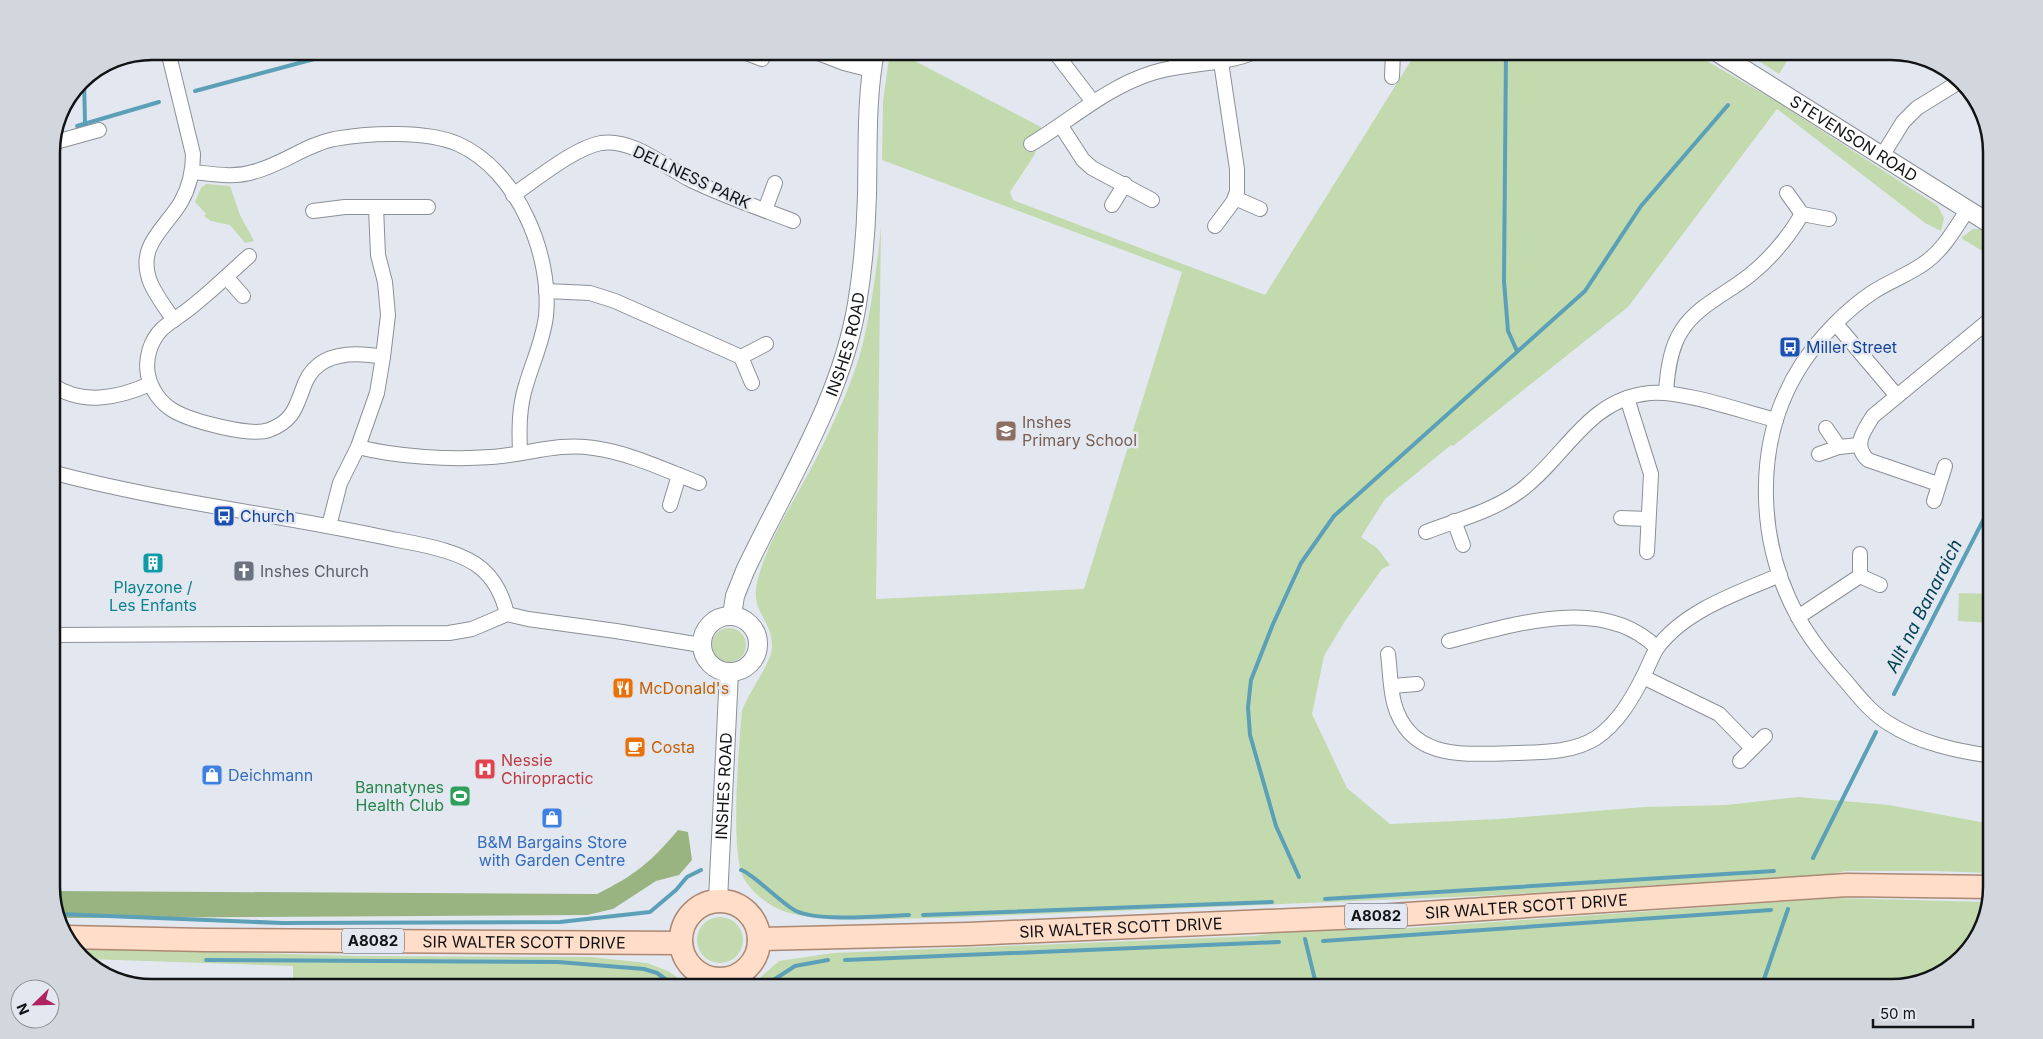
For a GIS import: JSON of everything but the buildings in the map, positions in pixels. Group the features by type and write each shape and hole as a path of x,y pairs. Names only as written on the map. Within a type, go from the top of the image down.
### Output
{"main road":[{"name":"SIR WALTER SCOTT DRIVE","path":"759,939 968,934 1352,917 1847,885 1983,887"},
{"path":"718,900 731,902 742,907 754,921 759,939 758,951 744,971 722,979 710,978 699,973 683,955 680,943 686,918 695,909 706,903 718,900"},
{"name":"SIR WALTER SCOTT DRIVE","path":"75,937 205,940 680,943"}],"street":[{"path":"170,60 193,154 193,172 180,203 154,237 149,250 148,266 150,282 174,320"},
{"path":"836,60 871,70"},
{"name":"INSHES ROAD","path":"732,615 735,596 745,571 828,404 855,314 865,241 871,70 873,60"},
{"path":"1061,60 1094,102"},
{"path":"1176,60 1177,66"},
{"path":"1031,144 1061,126 1094,102 1135,79 1177,66 1230,60"},
{"path":"1392,77 1393,60"},
{"name":"STEVENSON ROAD","path":"1729,60 1983,219"},
{"path":"1215,226 1235,198 1237,192 1236,169 1221,62"},
{"path":"1882,156 1903,122 1917,108 1954,85"},
{"path":"1061,126 1083,160 1092,168 1152,200"},
{"path":"61,141 99,130"},
{"path":"193,172 232,176 253,173 306,148 333,140 367,136 413,135 436,137 457,143 476,154 513,195 528,219 538,241 546,291 546,314 542,340 521,405 520,452"},
{"name":"DELLNESS PARK","path":"513,195 574,155 602,143 621,144 637,150 692,180 794,221"},
{"path":"765,210 775,183"},
{"path":"1112,205 1124,184"},
{"path":"1787,193 1802,214 1829,219"},
{"path":"1235,198 1260,209"},
{"path":"329,526 340,483 358,447 376,394 383,356 388,315 385,282 378,255 376,207"},
{"path":"313,211 376,207 428,207"},
{"path":"1968,209 1945,243 1927,262 1874,292 1836,324 1816,345 1801,366 1776,420 1768,458 1767,517 1780,575 1798,617 1827,660 1869,708 1887,723 1924,740 1964,752 1983,755"},
{"path":"1666,393 1680,332 1690,318 1750,275 1787,239 1802,214"},
{"path":"249,256 161,330 151,345 146,365 150,384 160,399 173,410 247,432 268,431 285,422 297,409 307,380 328,360 344,354 366,353 383,356"},
{"path":"226,277 243,296"},
{"path":"546,291 590,294 615,301 741,357 752,383"},
{"path":"1836,324 1897,396"},
{"path":"1938,484 1868,460 1861,454 1859,446 1862,434 1873,416 1983,328"},
{"path":"741,357 766,344"},
{"path":"60,389 80,397 99,398 118,396 150,384"},
{"path":"1426,532 1498,504 1519,492 1540,475 1595,414 1607,406 1627,398 1651,393 1666,393 1776,420"},
{"path":"1627,398 1651,474 1647,552"},
{"path":"1826,428 1839,447"},
{"path":"358,447 396,454 468,457 492,457 560,446 593,448 626,455 699,483"},
{"path":"1819,454 1839,447 1859,446"},
{"path":"1934,501 1945,466"},
{"path":"60,474 103,486 329,526 442,551 464,558 482,568 503,596 507,614"},
{"path":"670,505 679,476"},
{"path":"1621,518 1648,519"},
{"path":"1454,521 1463,545"},
{"path":"1860,554 1860,576"},
{"path":"1388,654 1394,703 1411,733 1425,744 1443,752 1462,754 1548,752 1595,738 1614,722 1628,704 1657,648 1680,625 1696,614 1780,575"},
{"path":"1798,617 1860,576"},
{"path":"1860,576 1880,586"},
{"path":"60,635 449,633 472,629 507,614 528,619 616,631 701,646"},
{"path":"732,615 750,623 755,631 758,650 754,659 747,666 729,672 721,671 707,661 701,646 702,637 710,623 724,616 732,615"},
{"path":"1448,641 1539,619 1565,618 1607,620 1644,635 1657,648"},
{"name":"INSHES ROAD","path":"718,900 729,672"},
{"path":"1643,677 1719,714 1752,748"},
{"path":"1392,686 1417,684"},
{"path":"1740,761 1766,736"}],"green space":[{"path":"889,60 915,60 1041,127 1035,154 1010,192 1013,200 1265,295 1411,60 1705,60 1779,103 1938,206 1944,218 1941,231 1925,223 1777,109 1628,307 1385,499 1361,537 1377,548 1390,565 1382,569 1345,621 1324,656 1312,714 1347,788 1390,824 1499,819 1644,807 1726,805 1798,797 1889,805 1983,822 1983,873 1845,871 1833,874 1501,895 941,918 842,919 803,916 780,910 761,898 746,883 743,877 739,863 736,821 742,711 769,660 772,646 771,636 758,606 756,588 771,543 821,449 855,370 869,314 881,227 876,599 1084,589 1182,272 882,160 883,101"},
{"path":"1757,60 1788,60 1779,74"},
{"path":"206,184 230,186 240,215 254,241 245,243 230,225 211,221 204,216 206,214 195,202 201,188"},
{"path":"1973,229 1983,230 1983,251 1961,238"},
{"path":"1959,593 1983,594 1983,622 1958,621"},
{"path":"729,628 736,629 741,633 745,638 745,652 741,657 736,661 729,662 722,661 717,657 713,652 712,645 713,638 717,633 722,629"},
{"path":"678,830 688,832 692,860 679,875 656,881 613,909 587,915 65,918 60,893 60,891 597,894 622,881 659,851"},
{"path":"1836,898 1982,902 1974,928 1952,956 1932,970 1915,976 1891,979 758,979 779,961 833,953 1255,936 1325,929 1396,929"},
{"path":"716,917 724,917 733,921 739,927 743,940 739,953 733,959 724,963 716,963 707,959 701,953 697,944 697,936 701,927 707,921"},
{"path":"83,948 359,956 590,957 647,963 668,971 679,979 293,979 293,966 95,959"}],"waterway":[{"path":"195,91 310,60"},
{"path":"1506,60 1504,281 1508,331 1517,351"},
{"path":"84,90 85,123"},
{"path":"77,126 159,102"},
{"path":"1299,877 1276,826 1250,735 1248,707 1251,680 1273,624 1301,563 1334,516 1585,291 1641,206 1728,105"},
{"name":"Allt na Banaraich","path":"1894,694 1983,521"},
{"name":"Allt na Banaraich","path":"1813,858 1876,732"},
{"path":"64,914 282,923 560,922 650,912 676,890 687,877 701,870"},
{"path":"741,870 752,876 790,908 806,914 851,918 909,915"},
{"path":"1325,899 1774,871"},
{"path":"923,915 1272,902"},
{"name":"Allt na Banaraich","path":"1764,979 1788,909"},
{"path":"1323,941 1771,910"},
{"path":"1305,939 1315,979"},
{"path":"845,960 1279,942"},
{"path":"206,960 558,962 644,969 657,973 665,979"},
{"path":"775,979 795,966 828,960"}],"place":[{"name":"Miller Street","path":"1790,347"},
{"name":"Inshes Primary School","path":"1006,431"},
{"name":"Church","path":"224,516"},
{"name":"Playzone / Les Enfants","path":"153,563"},
{"name":"Inshes Church","path":"244,571"},
{"name":"McDonald's","path":"623,688"},
{"name":"Costa","path":"635,747"},
{"name":"Nessie Chiropractic","path":"485,769"},
{"name":"Deichmann","path":"212,775"},
{"name":"Bannatynes Health Club","path":"460,796"},
{"name":"B&M Bargains Store with Garden Centre","path":"552,818"}]}
